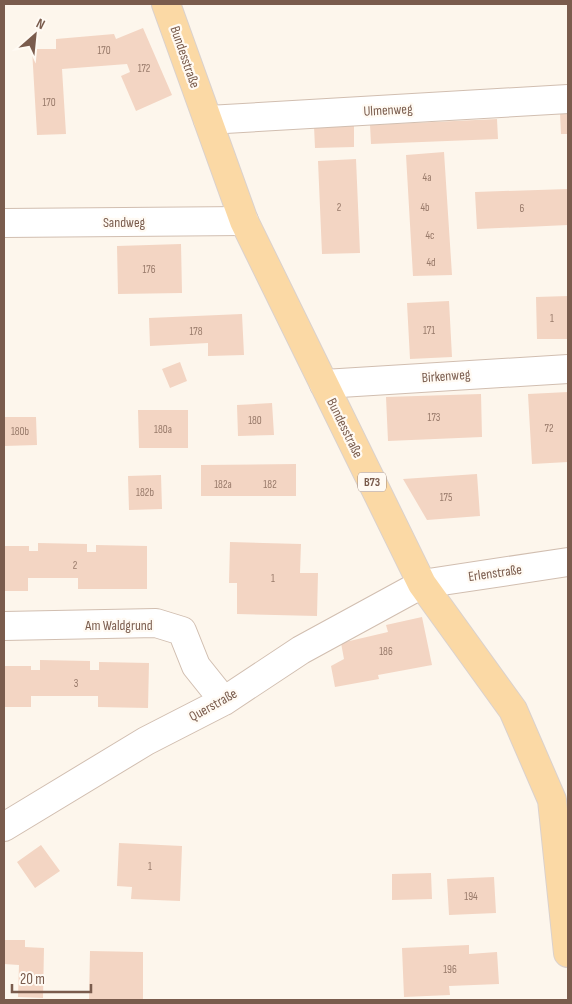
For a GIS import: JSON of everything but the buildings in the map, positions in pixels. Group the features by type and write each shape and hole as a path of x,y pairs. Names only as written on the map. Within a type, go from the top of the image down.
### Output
{"main road":[{"name":"Bundesstraße","path":"166,4 244,221 422,584 513,710 552,800 568,953"}],"street":[{"name":"Ulmenweg","path":"208,120 568,99"},
{"name":"Sandweg","path":"4,223 244,221"},
{"name":"Birkenweg","path":"324,384 568,369"},
{"name":"Erlenstraße","path":"422,584 568,562"},
{"name":"Querstraße","path":"4,827 146,740 224,701 301,650 422,584"},
{"name":"Am Waldgrund","path":"4,626 156,623 182,631 196,666 224,701"}]}
